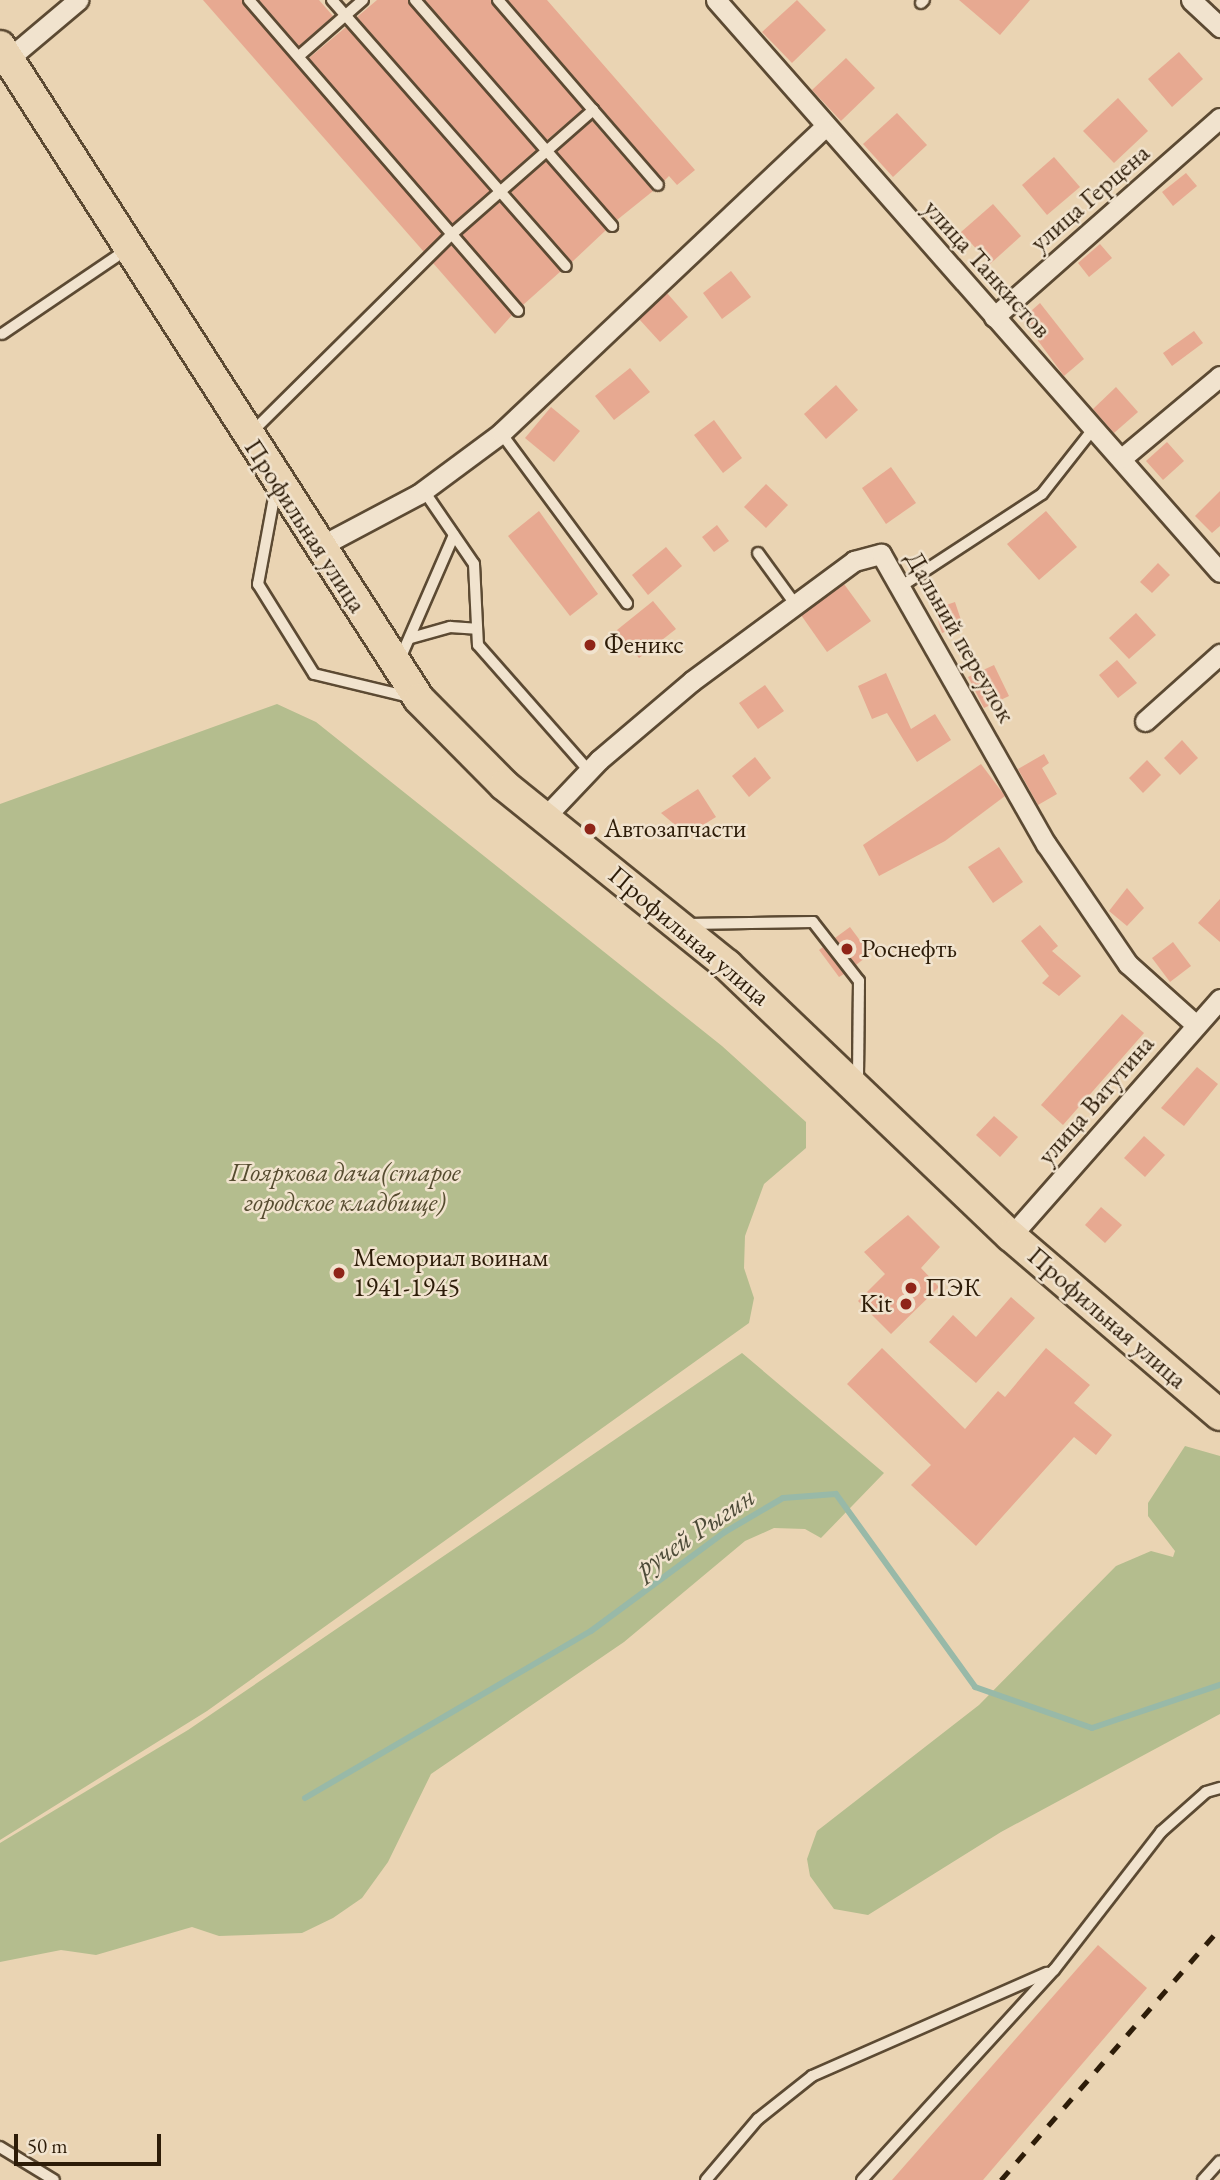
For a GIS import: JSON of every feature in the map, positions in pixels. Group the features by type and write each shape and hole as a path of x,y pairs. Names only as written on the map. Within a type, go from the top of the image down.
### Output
{"main road":[{"name":"Профильная улица","path":"4,52 317,548 419,699 544,818 680,925 858,1085 1011,1236 1217,1407"}],"street":[{"path":"4,52 78,0"},
{"name":"улица Танкистов","path":"716,0 824,128 1122,458 1220,572"},
{"path":"1191,0 1220,27"},
{"name":"улица Герцена","path":"994,317 1220,118"},
{"path":"317,548 424,491 501,433 824,128"},
{"path":"1122,458 1220,376"},
{"name":"Дальний переулок","path":"544,818 590,772 692,681 796,604 872,553 891,562 1046,844 1128,964 1196,1025"},
{"path":"1145,721 1220,654"},
{"name":"улица Ватутина","path":"1011,1236 1220,999"}],"lane":[{"path":"249,0 518,310"},
{"path":"332,0 498,194 566,266"},
{"path":"299,56 363,0"},
{"path":"415,0 612,226"},
{"path":"498,0 658,185"},
{"path":"247,436 452,234 593,110"},
{"path":"2,334 128,249"},
{"path":"903,585 1042,494 1094,427"},
{"path":"501,433 627,603"},
{"path":"276,483 258,584 314,674 419,699"},
{"path":"424,491 474,564 479,587 476,629 478,645 590,772"},
{"path":"396,666 411,638 454,535"},
{"path":"758,553 796,604"},
{"path":"411,638 450,627 476,629"},
{"path":"680,925 813,922 859,981 858,1085"},
{"path":"862,2180 1054,1970 1161,1832 1206,1792 1220,1788"},
{"path":"706,2180 758,2119 812,2076 1054,1970"},
{"path":"0,2147 54,2180"},
{"path":"1203,2180 1220,2161"}],"green space":[{"name":"Пояркова дача(старое городское кладбище)","path":"277,704 316,722 722,1046 806,1122 806,1148 764,1184 745,1236 744,1268 754,1298 749,1323 207,1711 0,1840 0,804"},
{"path":"742,1353 884,1473 821,1538 805,1529 774,1528 745,1541 624,1642 431,1774 388,1862 362,1898 333,1918 302,1933 219,1936 192,1927 96,1955 61,1950 0,1962 0,1843 188,1730"},
{"path":"1185,1446 1220,1456 1220,1714 1001,1832 868,1915 834,1909 810,1876 807,1859 817,1831 979,1705 1116,1566 1151,1551 1173,1557 1175,1551 1148,1516 1148,1503"}],"building":[{"path":"203,0 242,0 442,234 424,252"},
{"path":"259,0 319,0 333,16 299,46"},
{"path":"377,0 408,0 536,150 501,181 357,17"},
{"path":"425,0 491,0 583,109 547,140"},
{"path":"508,0 547,0 695,170 677,185 669,176 664,181"},
{"path":"797,0 826,30 792,63 762,32"},
{"path":"959,0 1030,0 1000,35"},
{"path":"346,27 490,191 452,224 309,58"},
{"path":"1179,52 1203,79 1172,107 1148,79"},
{"path":"846,58 875,88 841,121 812,90"},
{"path":"1118,98 1148,131 1114,163 1083,131"},
{"path":"897,113 927,145 893,177 863,144"},
{"path":"592,121 653,191 617,220 557,152"},
{"path":"1054,157 1080,187 1047,215 1022,185"},
{"path":"546,161 606,230 572,262 511,192"},
{"path":"1186,173 1197,186 1173,206 1162,192"},
{"path":"500,202 561,271 523,305 462,235"},
{"path":"993,204 1021,236 990,264 961,232"},
{"path":"1100,244 1112,258 1089,277 1078,263"},
{"path":"451,245 512,315 495,334 433,263"},
{"path":"731,271 751,297 722,319 703,293"},
{"path":"667,293 688,317 660,342 639,319"},
{"path":"1040,303 1084,359 1064,376 1022,319"},
{"path":"1194,331 1203,343 1172,366 1163,353"},
{"path":"630,368 650,392 614,420 595,396"},
{"path":"836,385 858,410 826,439 804,414"},
{"path":"1116,387 1138,412 1114,433 1093,409"},
{"path":"551,407 580,431 554,462 525,438"},
{"path":"714,420 742,458 723,473 694,435"},
{"path":"1167,442 1184,461 1163,480 1146,461"},
{"path":"891,467 916,503 886,524 862,488"},
{"path":"766,484 788,505 766,528 744,507"},
{"path":"1220,491 1220,526 1212,533 1195,516"},
{"path":"539,511 598,594 570,616 508,536"},
{"path":"1046,511 1077,547 1039,580 1007,544"},
{"path":"717,525 729,541 714,552 702,537"},
{"path":"666,547 682,566 648,595 632,575"},
{"path":"1158,563 1170,575 1152,593 1140,582"},
{"path":"844,584 871,621 827,652 801,615"},
{"path":"653,601 676,629 639,658 617,630"},
{"path":"955,602 963,626 942,633 934,609"},
{"path":"1136,613 1156,635 1129,659 1109,638"},
{"path":"1117,660 1137,683 1118,698 1099,675"},
{"path":"994,665 1009,696 984,708 968,677"},
{"path":"886,673 911,729 935,714 951,740 917,762 887,713 872,719 858,686"},
{"path":"765,685 784,711 758,729 739,703"},
{"path":"1182,740 1198,758 1180,775 1164,758"},
{"path":"1044,754 1049,763 1042,768 1057,794 1038,805 1018,769"},
{"path":"755,757 771,778 749,797 732,776"},
{"path":"1147,760 1161,775 1143,793 1129,778"},
{"path":"981,764 1005,796 945,841 879,876 863,845"},
{"path":"698,789 716,817 687,835 661,813"},
{"path":"999,847 1023,882 993,903 968,867"},
{"path":"1127,888 1144,908 1127,926 1109,911"},
{"path":"1220,899 1220,942 1198,923"},
{"path":"1040,925 1058,946 1052,951 1081,976 1059,996 1042,983 1049,976 1021,941"},
{"path":"850,927 870,954 856,965 835,938"},
{"path":"1173,942 1191,966 1170,982 1152,958"},
{"path":"823,947 844,974 839,977 819,950"},
{"path":"1122,1014 1144,1033 1063,1125 1041,1105"},
{"path":"1197,1067 1218,1084 1184,1126 1161,1108"},
{"path":"994,1116 1018,1137 1000,1157 976,1135"},
{"path":"1144,1136 1165,1155 1145,1177 1124,1158"},
{"path":"1101,1207 1122,1225 1105,1243 1085,1225"},
{"path":"908,1215 940,1247 921,1268 939,1287 891,1334 858,1301 885,1274 864,1252"},
{"path":"1011,1297 1035,1318 976,1383 929,1342 953,1315 976,1337"},
{"path":"882,1348 965,1429 998,1391 1005,1397 1046,1348 1090,1385 1074,1403 1112,1435 1096,1455 1074,1437 976,1546 911,1485 931,1465 847,1384"},
{"path":"1098,1945 1147,1988 983,2180 892,2180"}],"waterway":[{"name":"ручей Рыгин","path":"305,1798 591,1631 725,1532 783,1498 836,1494 975,1687 1092,1728 1220,1685"}],"railway":[{"path":"1001,2180 1220,1928"}],"place":[{"name":"Феникс","path":"590,645"},
{"name":"Автозапчасти","path":"590,829"},
{"name":"Роснефть","path":"847,949"},
{"name":"Мемориал воинам 1941-1945","path":"339,1273"},
{"name":"ПЭК","path":"911,1288"},
{"name":"Kit","path":"906,1304"}]}
